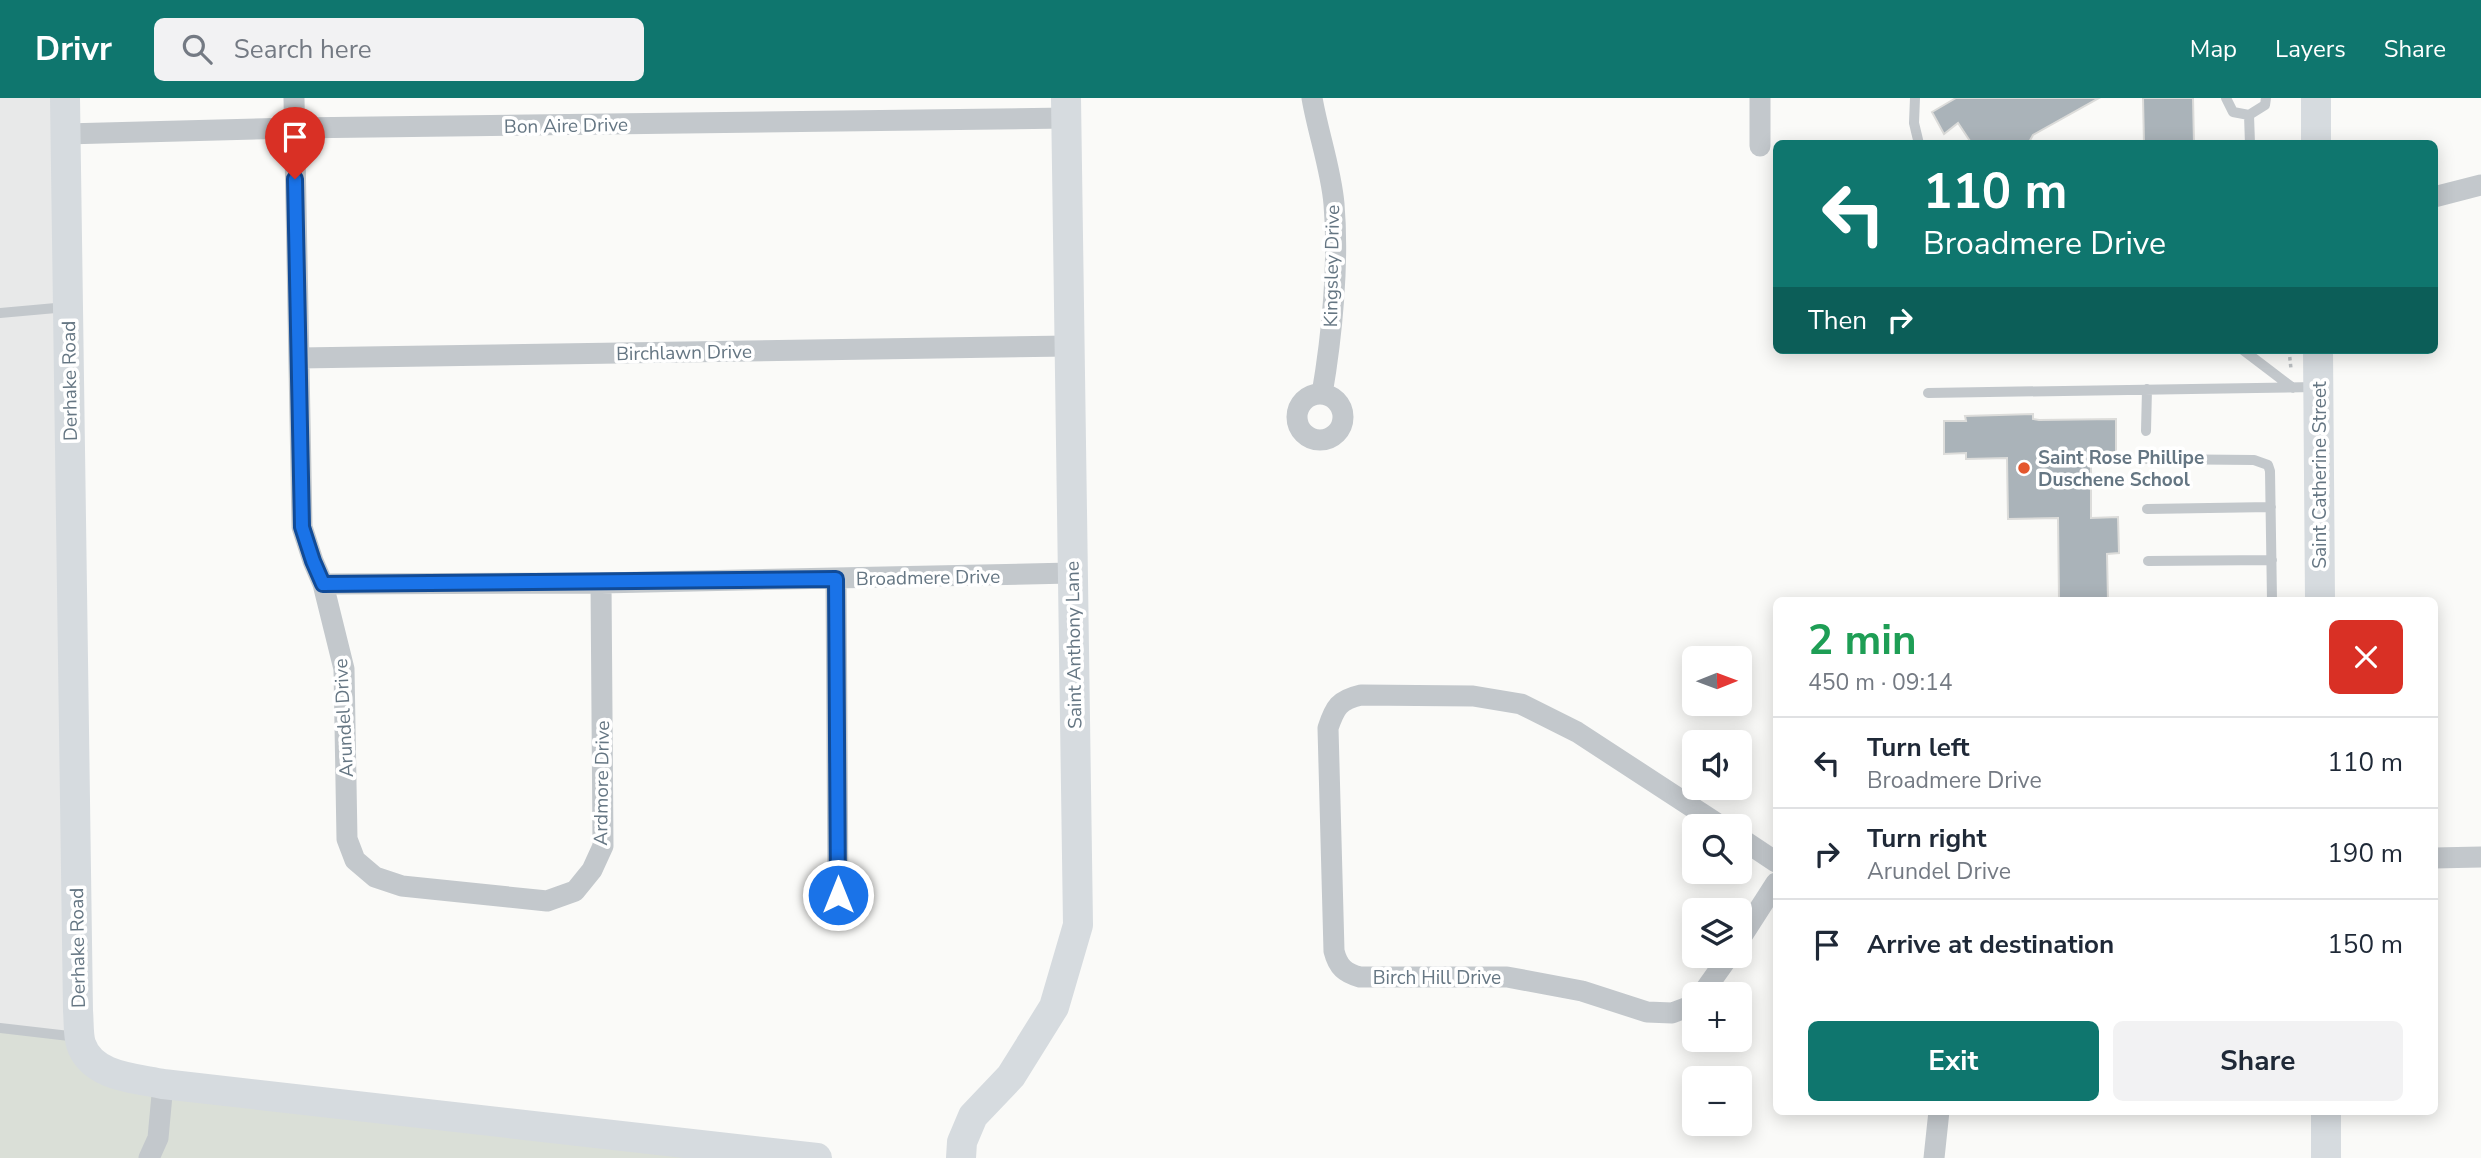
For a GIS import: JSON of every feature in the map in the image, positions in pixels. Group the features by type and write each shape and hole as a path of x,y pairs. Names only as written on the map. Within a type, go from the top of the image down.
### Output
{"street":[{"name":"Derhake Road","path":"65,98 78,1011 81,1045 96,1065 114,1074 163,1084 817,1158"},
{"name":"Arundel Drive","path":"294,98 302,527 323,584 344,669 347,839"},
{"name":"Kingsley Drive","path":"1312,98 1334,202 1335,259 1327,366 1322,394"},
{"path":"1760,98 1760,146"},
{"path":"2316,98 2316,140"},
{"name":"Bon Aire Drive","path":"65,134 1066,108"},
{"name":"Saint Anthony Lane","path":"961,1158 962,1142 973,1116 1010,1076 1054,1007 1078,925 1066,108"},
{"path":"2438,196 2481,186"},
{"name":"Birchlawn Drive","path":"299,358 1069,346"},
{"name":"Saint Catherine Street","path":"2317,354 2306,388 2320,597"},
{"name":"Broadmere Drive","path":"323,584 601,583 1071,573"},
{"path":"836,579 838,895"},
{"name":"Ardmore Drive","path":"347,839 355,860 375,877 402,886 547,901 575,891 592,870 603,846 601,583"},
{"name":"Birch Hill Drive","path":"1682,1009 1672,1013 1647,1012 1582,991 1507,977 1360,977 1347,973 1337,963 1334,951 1328,728 1334,712 1344,699 1361,695 1473,696 1521,704 1577,732 1703,814"},
{"path":"1752,846 1773,860"},
{"path":"2438,858 2481,857"},
{"path":"1752,920 1773,888"},
{"path":"149,1158 158,1138 163,1084"},
{"path":"1934,1158 1938,1115"},
{"path":"2326,1115 2326,1158"}],"lane":[{"path":"1914,98 1914,123 1918,140"},
{"path":"2226,98 2232,112 2249,115 2265,105 2266,98"},
{"path":"2249,115 2250,140"},
{"path":"0,313 68,307"},
{"path":"2250,354 2306,388"},
{"path":"1928,393 2306,388"},
{"path":"2146,431 2147,389"},
{"path":"2147,459 2262,461 2268,465 2272,597"},
{"path":"2147,509 2271,507"},
{"path":"2148,562 2272,560"},
{"path":"0,1028 81,1037"}],"shaded area":[{"path":"0,98 57,98 75,1041 0,1030"},
{"path":"0,1030 71,1036 82,1067 737,1158 0,1158"}],"building":[{"path":"1956,98 2099,98 2033,135 2030,140 1969,140 1958,123 1944,134 1932,112"},
{"path":"2143,98 2193,98 2194,140 2144,140"},
{"path":"2033,414 2033,419 2039,420 2116,419 2116,452 2091,452 2091,518 2118,517 2119,553 2107,554 2108,597 2059,597 2058,518 2008,519 2007,458 1966,459 1966,453 1944,454 1944,421 1966,421 1965,416"}],"place":[{"name":"Saint Rose Phillipe Duschene School","path":"2024,468"}],"route":[{"path":"295,179 302,527 323,584 836,579 838,895"}]}
